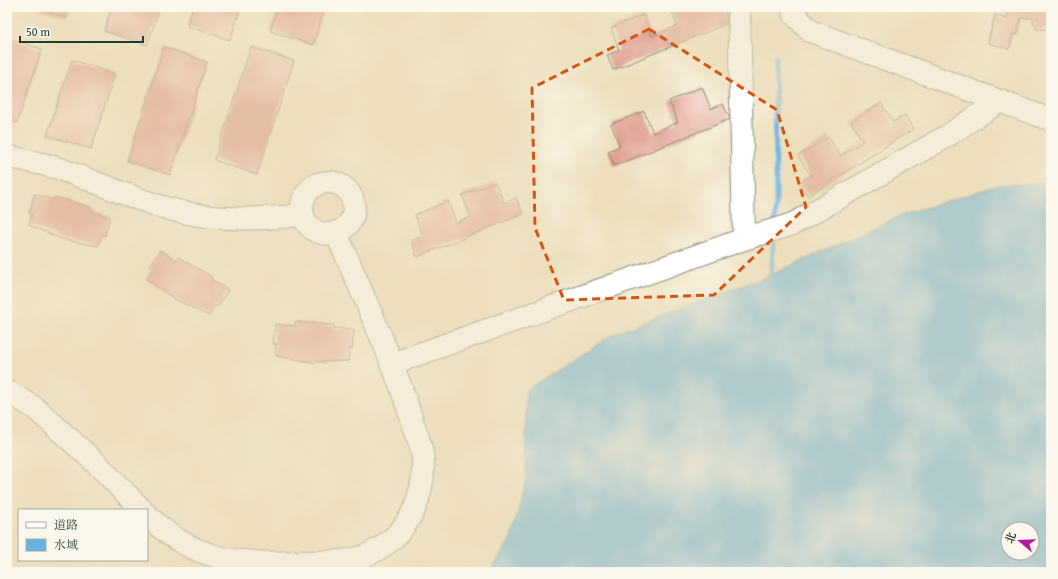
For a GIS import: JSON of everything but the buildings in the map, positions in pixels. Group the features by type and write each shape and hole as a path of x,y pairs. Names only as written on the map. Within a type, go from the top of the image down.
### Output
{"street":[{"path":"739,7 744,239"},
{"path":"792,7 795,15 810,31 1051,120"},
{"path":"391,364 744,239 793,224 946,136 1000,101"},
{"path":"7,156 60,169 150,204 188,213 226,218 264,218 303,215"},
{"path":"323,182 335,183 343,187 350,195 353,211 351,219 346,227 336,232 322,234 314,230 306,223 303,215 303,202 306,194 315,186 323,182"},
{"path":"148,516 168,534 184,544 201,551 236,562 274,563 350,560 368,555 384,546 398,534 413,513 418,502 422,484 424,465 420,447 405,397 336,232"},
{"path":"7,391 40,413 97,464 141,509"}],"highlighted area":[{"path":"649,29 777,110 806,207 714,295 564,300 535,228 532,88"}],"water":[{"path":"1051,182 1051,572 490,572 511,539 526,478 526,390 613,334 771,275 902,215 998,185"}],"waterway":[{"path":"775,58 775,224"},
{"path":"771,275 774,236"}]}
